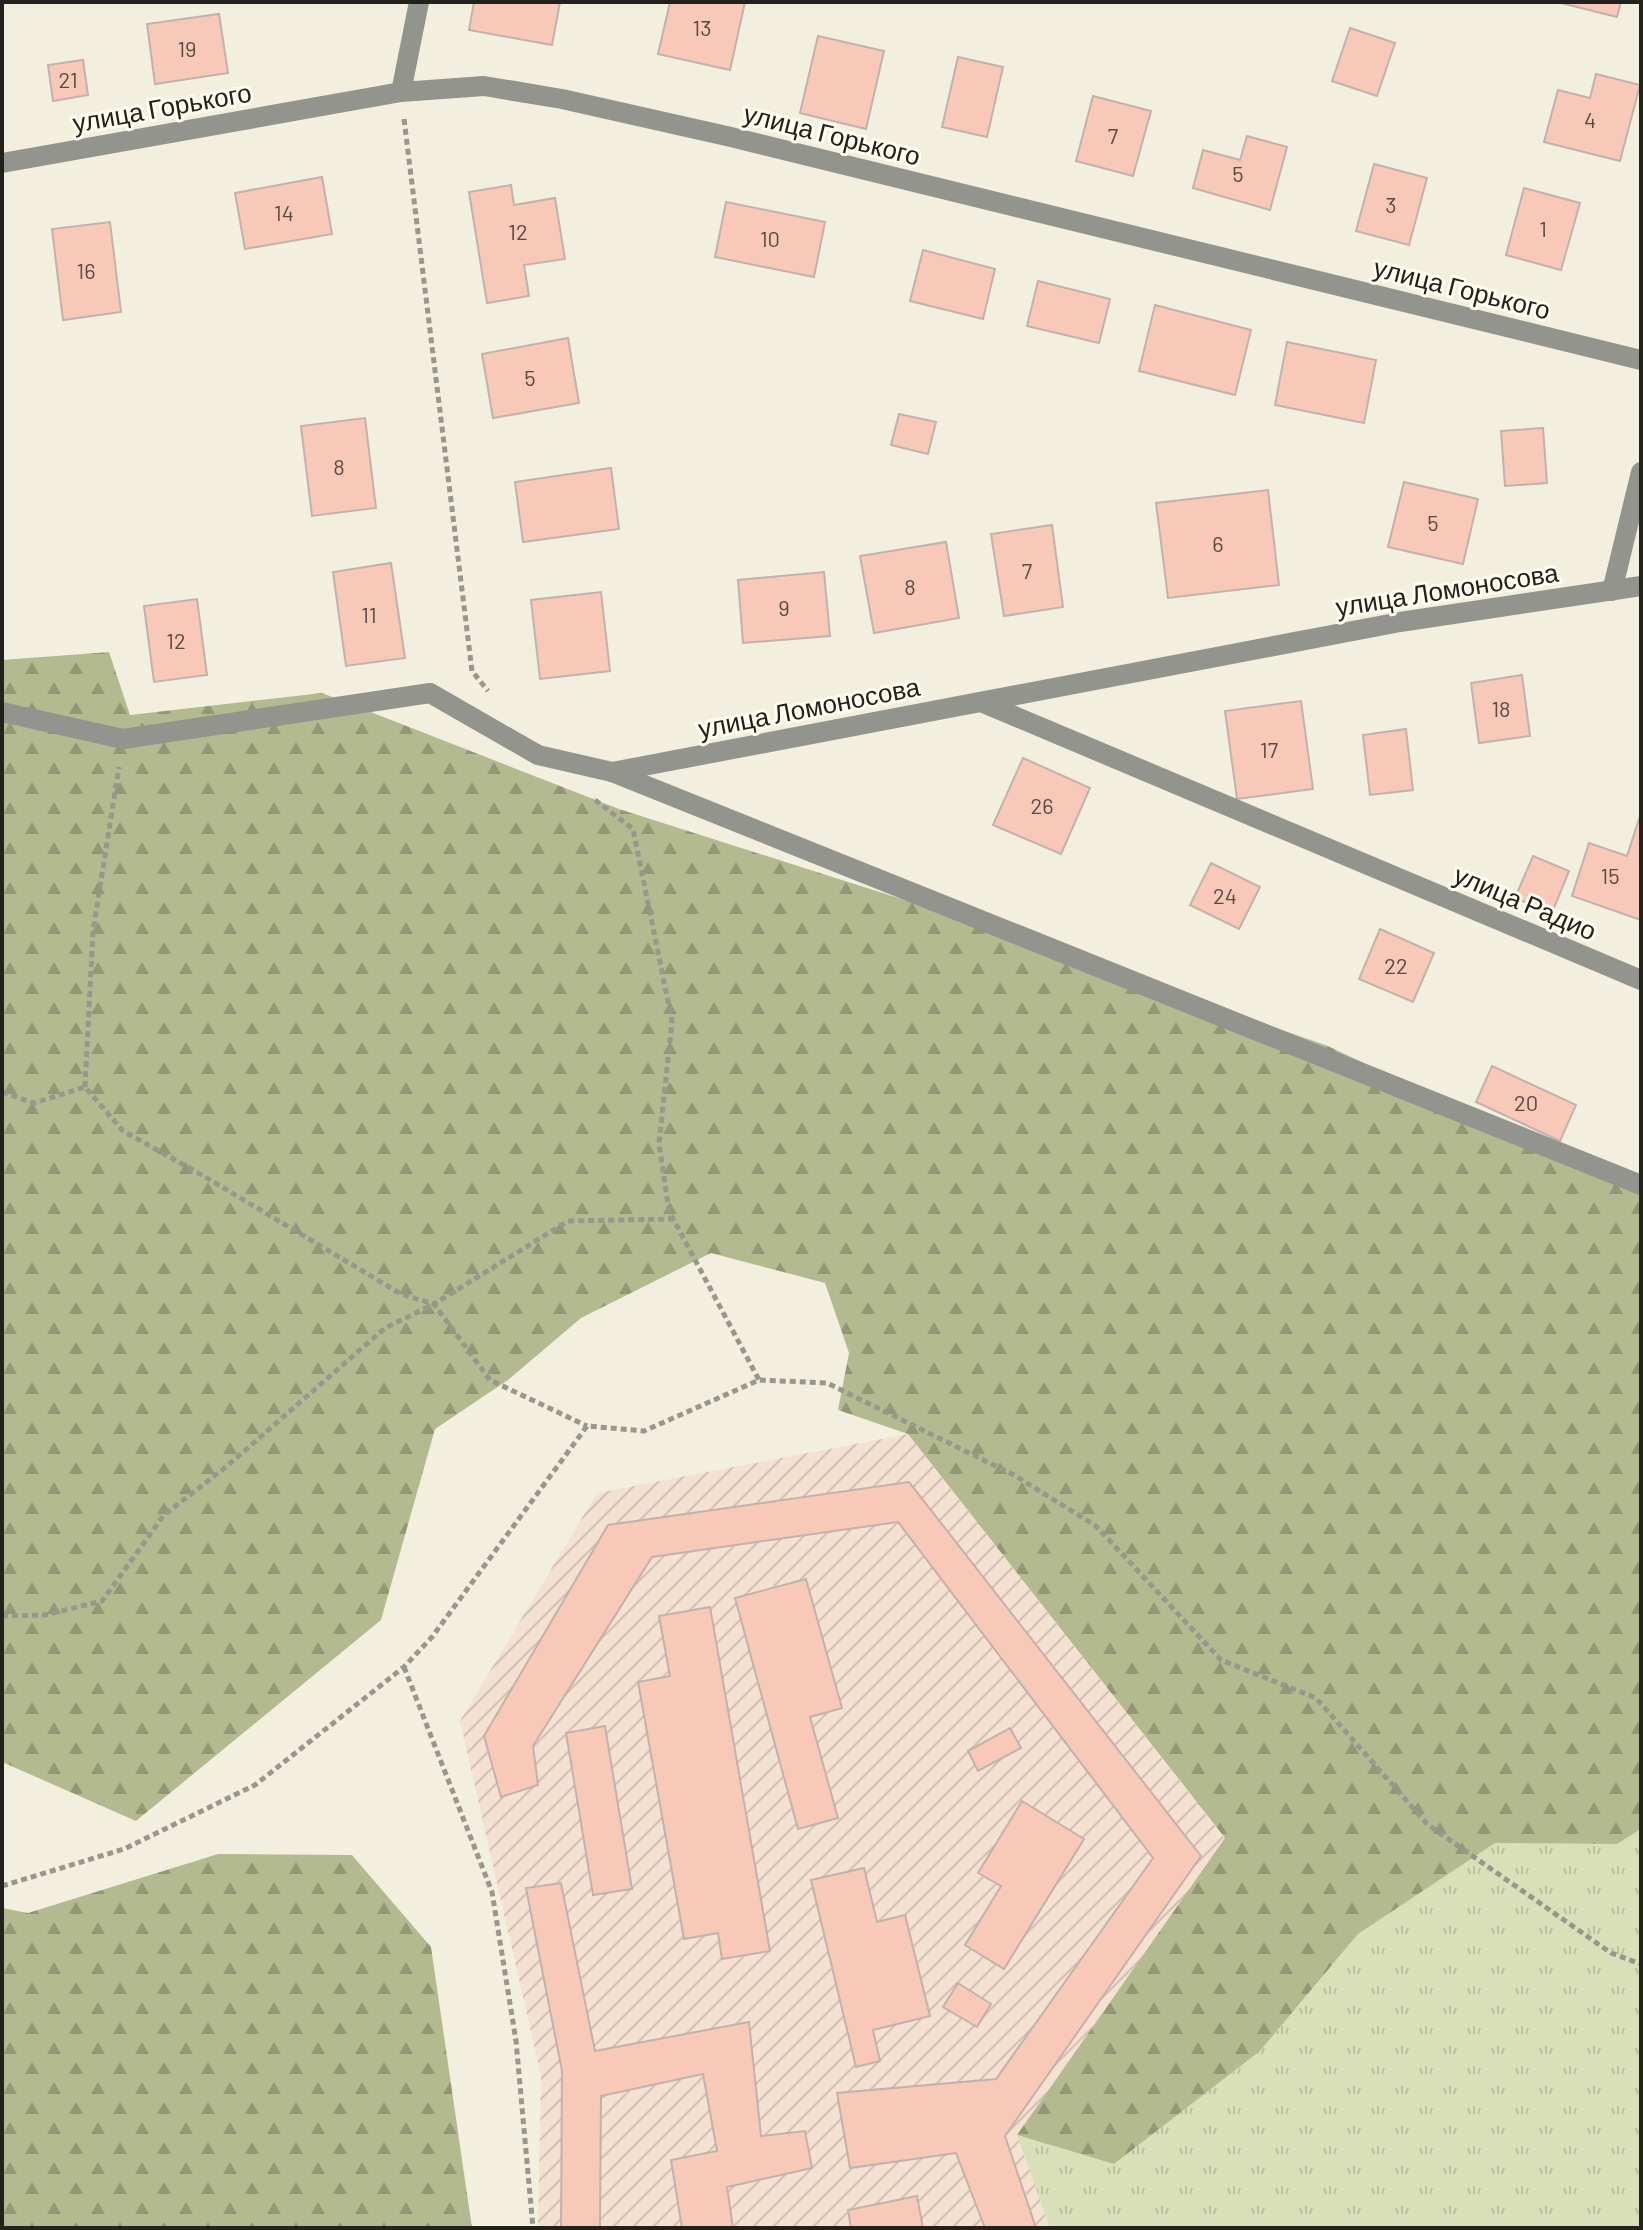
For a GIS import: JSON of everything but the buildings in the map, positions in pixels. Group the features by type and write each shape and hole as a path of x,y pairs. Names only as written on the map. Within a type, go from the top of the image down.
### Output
{"street":[{"path":"401,92 419,2"},
{"name":"улица Горького","path":"2,163 401,92 484,86 562,99 731,137 1641,360"},
{"path":"1612,591 1641,472"},
{"name":"улица Ломоносова","path":"2,712 123,739 430,693 538,755 612,772 1400,622 1641,586"},
{"name":"улица Радио","path":"981,702 1641,980"},
{"path":"612,772 1641,1185"}],"path":[{"path":"123,739 93,931 85,1087 123,1131 401,1294 434,1304 490,1380 587,1426 644,1431 759,1380 827,1383 1014,1475 1096,1526 1221,1660 1316,1698 1427,1824 1611,1953 1641,1964"},
{"path":"2,1092 34,1103 85,1087"},
{"path":"2,1616 45,1615 102,1601 164,1515 226,1467 385,1328 434,1304 568,1221 673,1219"},
{"path":"2,1886 124,1849 255,1785 404,1667 432,1637 587,1426"},
{"path":"404,1667 492,1892 516,2041 533,2228"}],"shaded area":[{"path":"908,1434 1225,1839 1017,2135 1050,2228 538,2228 541,2076 460,1721 597,1493"}],"green space":[{"path":"109,652 130,715 322,693 619,809 986,926 1328,1046 1641,1195 1641,1829 1617,1844 1495,1843 1358,1934 1260,2051 1114,2164 1017,2135 1225,1838 908,1434 838,1410 849,1353 825,1283 711,1253 581,1318 508,1380 435,1429 381,1620 136,1821 2,1762 2,660"},
{"path":"1641,1829 1641,2228 1050,2228 1017,2135 1114,2164 1260,2051 1358,1934 1495,1843 1617,1844"},
{"path":"218,1854 352,1855 431,1947 472,2228 2,2228 2,1908 28,1913"}]}
